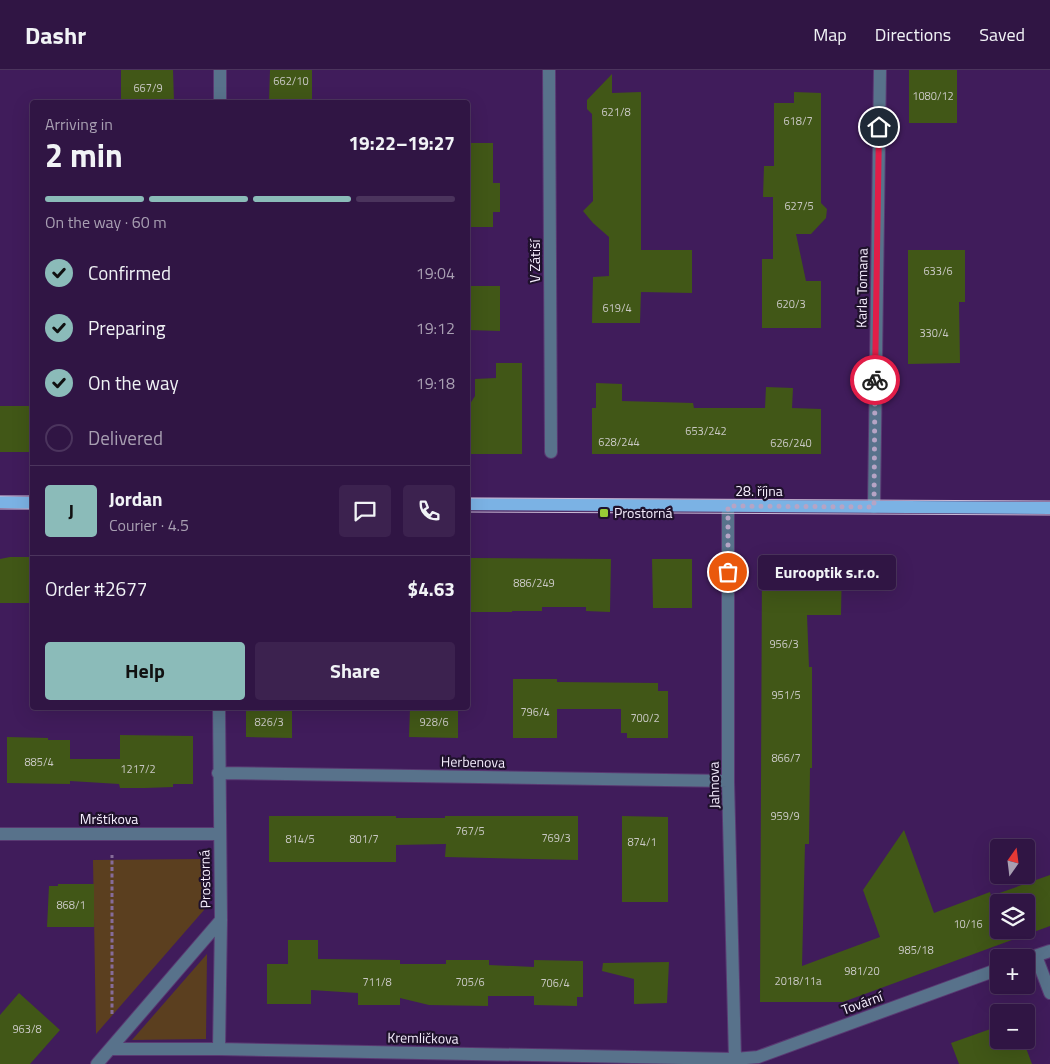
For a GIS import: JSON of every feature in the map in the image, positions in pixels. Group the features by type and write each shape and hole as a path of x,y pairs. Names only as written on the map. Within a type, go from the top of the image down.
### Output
{"main road":[{"path":"0,502 30,503"},
{"name":"28. října","path":"470,504 1050,508"}],"street":[{"path":"220,70 220,100"},
{"name":"V Zátiší","path":"549,70 551,452"},
{"name":"Karla Tomana","path":"874,507 880,70"},
{"name":"Jahnova","path":"728,506 728,781 735,1062"},
{"name":"Prostorná","path":"97,1064 220,920 218,834 219,710"},
{"name":"Herbenova","path":"218,773 728,781"},
{"name":"Mrštíkova","path":"0,834 218,834"},
{"path":"219,1049 220,920"},
{"path":"1035,957 1050,951"},
{"path":"1035,965 1050,993"},
{"name":"Tovární","path":"735,1062 758,1057 990,972"},
{"name":"Kremličkova","path":"111,1049 219,1049 735,1062"}],"path":[{"path":"111,1049 112,834"}],"shaded area":[{"path":"205,859 204,910 96,1034 93,860"},
{"path":"207,954 206,1039 132,1040"}],"building":[{"path":"121,70 173,70 174,100 121,100"},
{"path":"270,70 312,70 312,100 269,100"},
{"path":"909,70 957,70 957,123 909,123"},
{"path":"612,74 612,93 641,92 641,250 692,250 692,293 641,292 640,323 592,323 593,277 609,276 609,237 583,211 593,201 592,114 587,109 587,100"},
{"path":"794,92 821,93 821,203 827,209 826,218 811,234 796,234 806,281 821,281 821,328 762,328 762,259 773,259 773,197 763,197 764,166 774,166 774,103 794,103"},
{"path":"470,143 493,143 493,183 500,183 500,212 493,212 493,227 470,227"},
{"path":"908,250 965,250 965,302 959,302 960,363 908,364"},
{"path":"470,286 500,286 500,331 470,330"},
{"path":"496,363 522,363 522,454 470,454 470,404 475,396 475,379 496,378"},
{"path":"596,383 622,384 622,401 693,403 694,408 765,408 766,387 793,388 792,408 821,409 821,454 592,454 592,408 596,408"},
{"path":"0,406 30,406 30,452 0,452"},
{"path":"30,557 30,603 0,603 0,559"},
{"path":"470,558 611,559 610,612 586,611 586,607 542,607 542,611 470,612"},
{"path":"652,559 692,559 692,608 653,608"},
{"path":"762,560 842,560 841,615 807,615 809,667 812,667 812,768 810,768 809,844 805,844 802,966 880,937 863,890 904,830 934,913 990,892 990,939 1015,939 843,1002 760,1002"},
{"path":"513,679 557,679 557,682 658,683 658,691 668,691 668,738 627,738 627,733 621,733 621,709 557,709 557,738 513,738"},
{"path":"246,710 292,710 292,738 246,737"},
{"path":"410,710 458,710 458,738 409,737"},
{"path":"120,735 193,736 193,784 173,784 173,787 120,788 119,784 70,781 70,784 7,783 7,737 70,740 70,759 120,759"},
{"path":"269,816 445,818 445,816 578,816 578,860 445,857 446,844 396,845 396,862 269,862"},
{"path":"622,816 668,817 668,902 622,902"},
{"path":"1050,875 1050,926 1035,932 1035,894 997,894 1025,884 1035,884 1035,880"},
{"path":"58,884 94,884 94,927 47,927 49,886 58,886"},
{"path":"288,940 318,940 318,959 400,960 400,964 446,964 446,960 489,960 489,965 534,967 534,960 583,961 583,997 577,997 577,1006 534,1005 534,996 488,996 488,1006 429,1005 400,998 400,1005 358,1005 358,993 311,990 311,1004 267,1004 267,964 288,964"},
{"path":"669,962 667,1003 634,1004 634,979 602,971 603,963"},
{"path":"19,993 60,1030 30,1064 0,1064 0,1015"},
{"path":"990,1029 990,1049 1026,1049 1032,1064 959,1064 951,1043"}],"tram line":[{"path":"0,496 30,496"},
{"path":"470,498 1050,501"},
{"path":"0,509 30,509"},
{"path":"470,512 1050,515"}],"way so far":[{"path":"728,572 728,506 874,507 875,380"}],"place":[{"name":"Prostorná","path":"604,513"},
{"name":"Eurooptik s.r.o.","path":"728,572"}],"route":[{"path":"875,380 879,127"}]}
